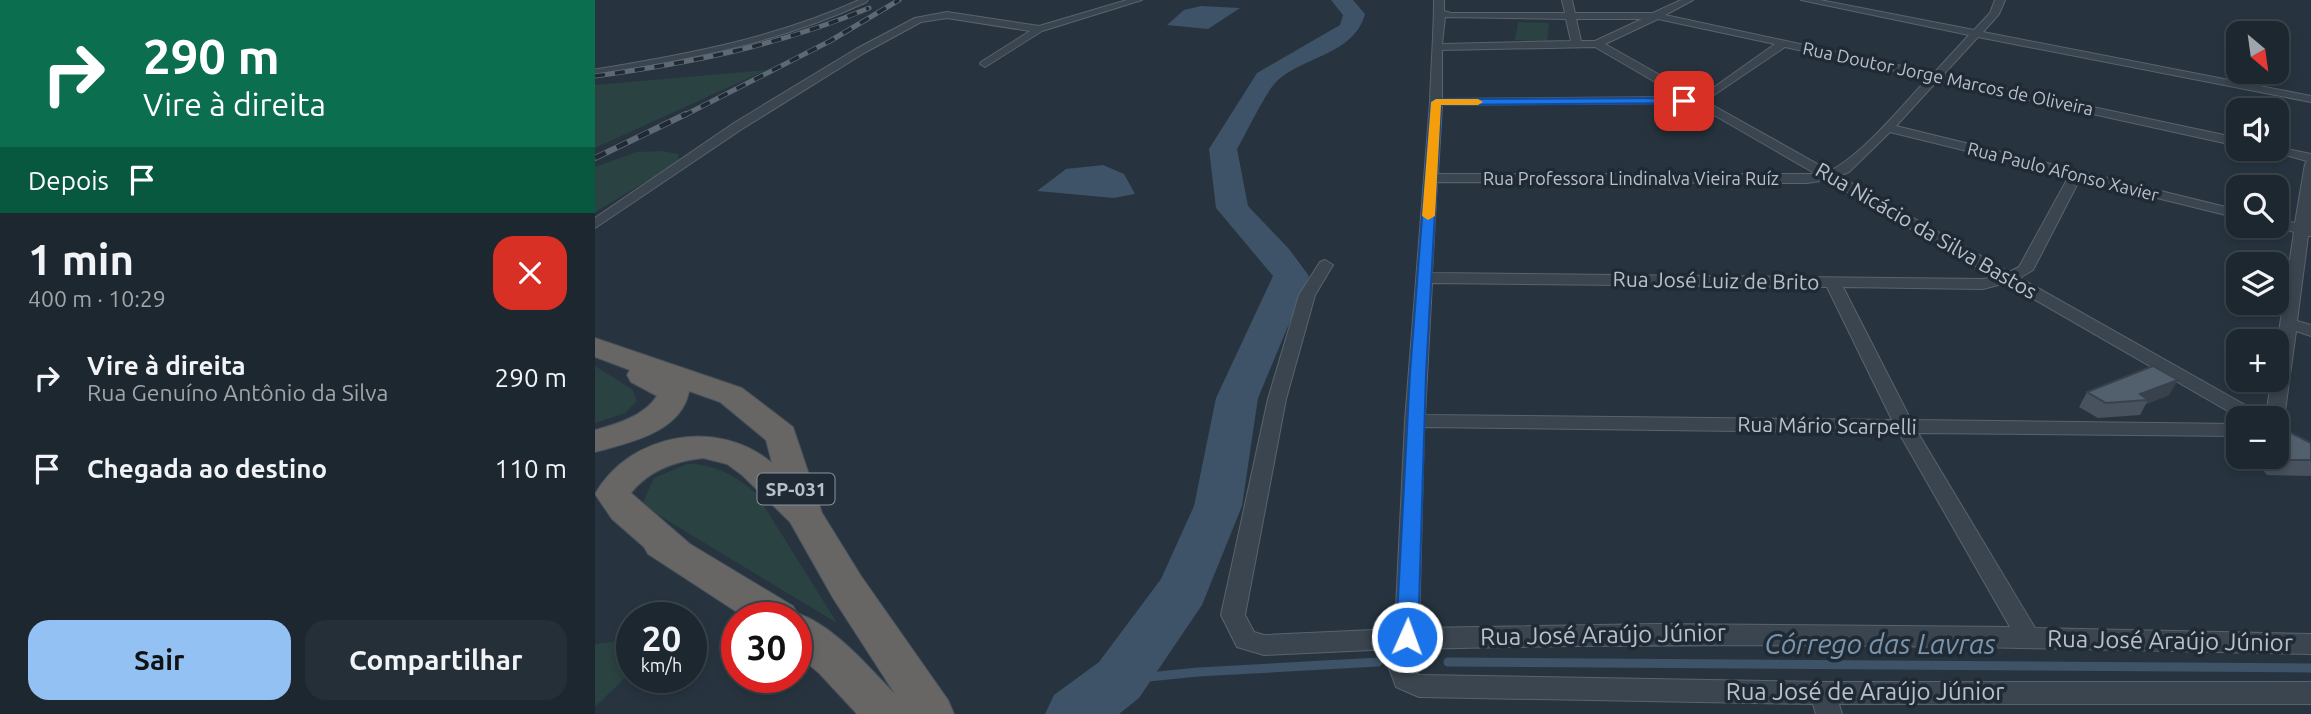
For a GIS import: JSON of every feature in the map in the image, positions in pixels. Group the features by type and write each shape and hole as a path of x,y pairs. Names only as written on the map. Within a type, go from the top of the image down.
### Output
{"highway":[{"path":"595,348 674,392 671,403 658,414 625,433 595,441"},
{"name":"SP-031","path":"595,348 731,396 781,435 804,514 847,587 932,714"},
{"path":"677,554 625,510 613,494 619,480 629,473 676,450 698,446 733,451 758,467 804,514"},
{"path":"595,504 754,602"},
{"path":"812,642 834,660 885,714"}],"street":[{"path":"985,64 1039,29 1137,0"},
{"path":"1407,637 1415,421 1436,102 1436,54 1445,15 1439,0"},
{"path":"1567,0 1577,45"},
{"path":"1439,47 1597,44 1688,0"},
{"path":"1806,0 2311,99"},
{"path":"1830,176 1844,169 1888,128 1994,14 2000,0"},
{"path":"595,224 738,126 860,51 918,20 947,15 1039,29"},
{"path":"1445,15 1658,16"},
{"name":"Rua Doutor Jorge Marcos de Oliveira","path":"1658,16 2226,139"},
{"path":"1436,102 1697,100 1710,95 1784,43"},
{"name":"Rua Nicácio da Silva Bastos","path":"1597,44 2233,406"},
{"name":"Rua Paulo Afonso Xavier","path":"1888,128 2226,211"},
{"path":"2289,153 2311,158"},
{"path":"2277,406 2306,231 2311,164"},
{"path":"2008,278 2025,270 2076,175"},
{"name":"Rua Professora Lindinalva Vieira Ruíz","path":"1431,178 1807,179 1830,176"},
{"path":"2289,226 2306,231"},
{"name":"Rua José Araújo Júnior","path":"1325,265 1307,295 1277,399 1233,615 1246,640 1264,645 1407,637 1719,634 2028,637 2311,644"},
{"name":"Rua José Luiz de Brito","path":"1423,278 1983,284 2008,278"},
{"path":"1833,283 1905,427 2028,637"},
{"path":"2290,324 2311,331"},
{"name":"Rua Mário Scarpelli","path":"1415,421 2226,430"},
{"name":"Rua José de Araújo Júnior","path":"1407,637 1401,674 1410,684 1419,686 1826,704 2311,693"}],"lane":[{"path":"595,72 737,45 839,14 865,0"}],"green space":[{"path":"1518,22 1549,23 1547,41 1515,40"},
{"path":"766,70 595,148 595,85"},
{"path":"661,151 678,154 679,162 595,212 595,167 637,152"},
{"path":"595,366 633,390 637,401 625,413 595,423"},
{"path":"687,464 697,464 724,472 756,493 837,623 812,608 812,602 802,602 655,513 643,502 654,478"},
{"path":"616,641 616,687 595,707 595,644"}],"water":[{"path":"1201,6 1240,8 1208,29 1167,25 1184,10"},
{"path":"1103,165 1124,174 1135,194 1114,198 1037,191 1066,169"}],"building":[{"path":"2153,366 2178,380 2140,394 2148,400 2106,403 2087,392"},
{"path":"2289,432 2311,443 2311,460 2289,460"}],"waterway":[{"path":"1075,714 1119,680 1183,590 1218,506 1237,398 1291,276 1277,256 1232,208 1223,149 1266,78 1331,42 1350,28 1354,14 1341,0"},
{"name":"Córrego das Lavras","path":"1119,680 1198,672 1378,662"},
{"name":"Córrego das Lavras","path":"1448,662 2311,668"}],"railway":[{"path":"683,116 830,41 899,0"},
{"path":"595,76 735,51 802,32 869,8"},
{"path":"595,158 686,114"}],"slow traffic":[{"path":"1428,216 1436,102 1478,102"}],"route":[{"path":"1407,637 1423,278 1436,102 1684,101"}]}
